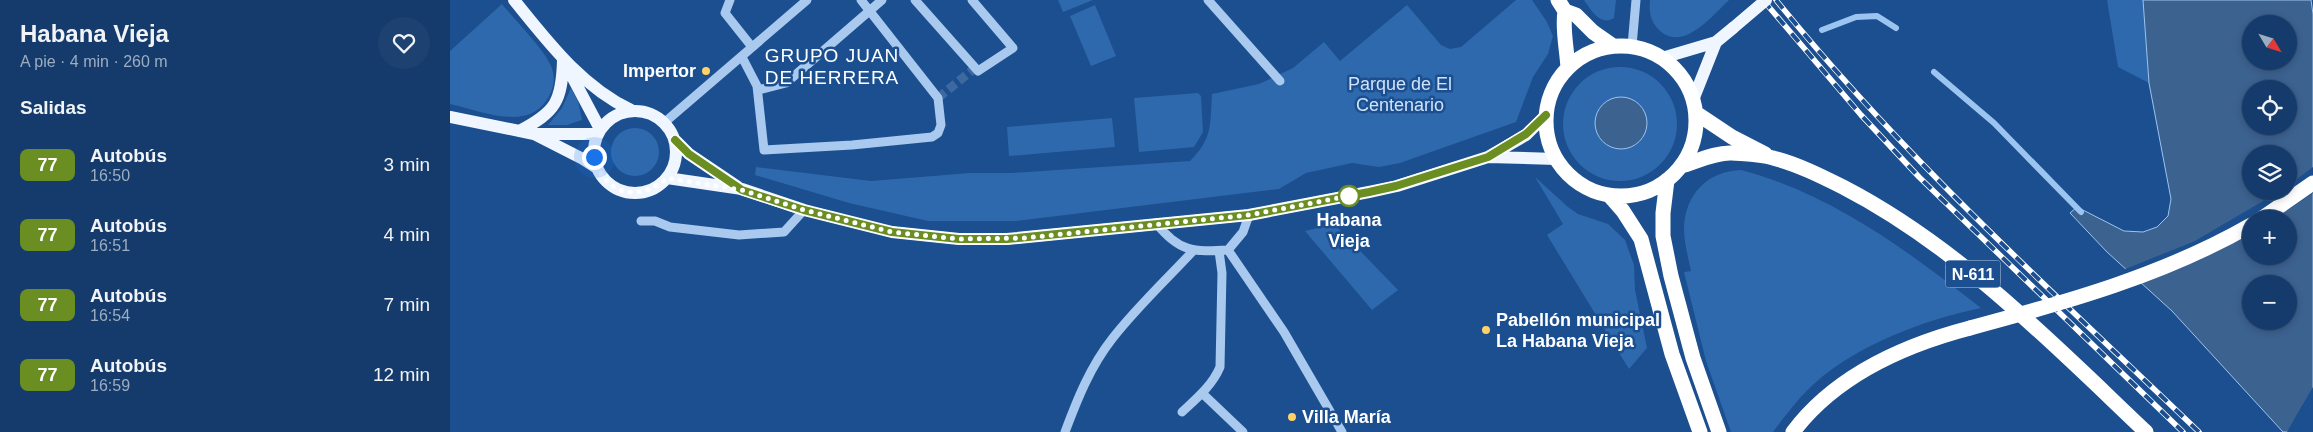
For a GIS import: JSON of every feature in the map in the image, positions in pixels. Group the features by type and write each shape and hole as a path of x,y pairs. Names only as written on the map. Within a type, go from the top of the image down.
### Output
{"highway":[{"path":"1561,6 1576,15 1593,32 1613,46"},
{"path":"1561,6 1567,40 1568,68"},
{"name":"N-611","path":"1613,46 1632,46 1648,50 1662,58 1679,73 1694,106 1696,129 1692,145 1680,166 1668,180 1640,194 1609,195 1588,189 1579,183 1570,176 1556,159 1548,138 1546,115 1551,94 1568,68 1584,56 1613,46"},
{"name":"N-611","path":"1694,106 1732,137 1771,157 1818,175 1859,195 1942,250 2020,314 2146,432"},
{"name":"N-611","path":"1680,166 1730,153 1771,157"},
{"path":"1668,180 1663,213 1663,236 1671,276 1693,358 1719,432"},
{"path":"2274,210 2313,183"},
{"path":"1609,195 1623,211 1641,239 1672,354 1700,432"},
{"path":"1793,432 1819,404 1850,380 1909,349 1946,334 2136,278 2206,250 2242,230"}],"main road":[{"path":"514,0 563,60 607,97 631,110"},
{"path":"1662,58 1716,42 1766,0"},
{"path":"1694,106 1716,42"},
{"path":"519,131 542,119 553,107 563,86 563,60"},
{"path":"563,60 599,132"},
{"path":"597,168 594,145 599,132 609,120 620,113 631,110 644,111 655,115 665,122 675,140 689,154 742,190"},
{"path":"667,178 742,190 804,210 892,232 959,239 1017,239 1156,223 1249,215 1396,186 1488,157 1526,134 1546,115"},
{"path":"450,117 534,134 599,132"},
{"path":"534,134 583,159 597,168 604,179 615,188 628,193 643,192 656,187 667,178 675,160 675,140"},
{"path":"1488,157 1556,159"}],"street":[{"path":"730,0 724,13 752,47"},
{"path":"742,57 758,90 764,150 852,145 932,137 938,134 942,125 938,98 861,0"},
{"path":"758,90 786,83 882,0"},
{"path":"915,0 978,72 1014,48 972,0"},
{"path":"1208,0 1280,81"},
{"path":"1632,46 1636,0"},
{"path":"665,122 742,57 801,2"},
{"path":"641,221 655,222 670,227 739,235 784,232 804,210"},
{"path":"1156,223 1169,239 1193,252 1223,250 1243,232 1249,215"},
{"path":"1182,412 1202,393 1216,376 1220,367 1223,250"},
{"path":"1223,250 1284,332 1342,432"},
{"path":"1065,432 1074,406 1094,367 1112,339 1193,252"},
{"path":"1202,393 1242,432"}],"green space":[{"path":"1058,0 1093,0 1063,12"},
{"name":"Parque de El Centenario","path":"1516,0 1532,0 1547,22 1553,36 1548,54 1533,77 1516,122 1400,163 1379,167 1352,163 1306,173 1279,189 1015,221 928,221 849,203 755,175 756,167 871,181 970,173 1012,173 1190,161 1207,138 1212,94 1259,84 1293,68 1324,42 1340,61 1407,5 1441,45 1450,49 1461,47"},
{"path":"1584,0 1616,0 1614,18 1609,20 1600,19"},
{"path":"1650,0 1729,0 1696,30 1687,35 1677,37 1667,36 1655,26 1651,16"},
{"path":"2107,0 2143,0 2149,83 2118,67"},
{"path":"502,4 541,50 550,64 554,75 552,90 542,106 531,113 519,117 505,117 450,104 450,51"},
{"path":"1095,5 1116,56 1091,66 1070,16"},
{"path":"1620,67 1642,72 1660,84 1672,102 1677,124 1672,146 1660,164 1642,176 1620,181 1598,176 1580,164 1568,146 1563,124 1568,102 1580,84 1598,72"},
{"path":"571,88 578,101 582,120 567,125 548,125 562,108"},
{"path":"1198,93 1201,96 1203,132 1194,147 1139,152 1134,98"},
{"path":"1112,118 1115,147 1009,156 1007,127"},
{"path":"635,128 644,130 652,135 657,143 659,152 657,161 652,169 644,174 635,176 626,174 618,169 613,161 611,152 613,143 618,135 626,130"},
{"path":"1741,170 1774,180 1838,209 1926,266 1981,308 1937,319 1893,335 1851,357 1832,369 1809,388 1773,432 1731,432 1706,361 1684,272 1691,271 1685,244 1684,228 1685,216 1689,205 1700,187 1718,175 1729,171"},
{"path":"1535,177 1578,214 1608,224 1625,240 1634,265 1635,290 1647,348 1629,369 1547,235 1563,224"},
{"path":"1334,224 1398,290 1372,310 1305,231"}],"shaded area":[{"path":"2143,0 2311,0 2313,14 2313,432 2283,432 2172,311 2107,252 2070,213 2077,207 2124,231 2143,232 2157,227 2168,216 2171,199 2149,83"},
{"path":"1616,97 1626,97 1635,101 1643,109 1647,123 1643,137 1635,145 1626,149 1616,149 1607,145 1599,137 1595,128 1595,118 1599,109 1607,101"}],"pier":[{"path":"2313,167 2313,193 2288,210 2248,210 2265,200 2297,200 2297,179"},
{"path":"2242,213 2242,226 2199,260 2139,284 2123,270 2195,241"},
{"path":"2313,387 2313,432 2287,432 2296,416"}],"waterway":[{"path":"1822,30 1856,17 1877,16 1896,28"},
{"path":"1934,72 1994,123 2081,212"}],"tunnel":[{"path":"938,98 975,68"}],"railway":[{"path":"1763,0 1861,115 1919,177 2183,432"},
{"path":"1776,0 1875,114 1927,169 2035,276 2199,432"}],"bus line":[{"name":"77","path":"675,140 689,154 742,190 804,210 892,232 959,239 1007,239 1076,234 1156,223 1249,215 1396,186 1488,157 1526,134 1546,115"}],"place":[{"name":"Impertor","path":"706,71"},
{"name":"Habana Vieja","path":"1349,196"},
{"name":"Pabellón municipal La Habana Vieja","path":"1486,330"},
{"name":"Villa María","path":"1292,417"}],"district":[{"name":"GRUPO JUAN DE HERRERA","path":"832,66"}],"route":[{"path":"594,157 597,168 604,179 615,188 628,193 643,192 656,187 667,178 742,190 863,226 892,232 959,239 1007,239 1076,234 1156,223 1249,215 1349,196"}]}
